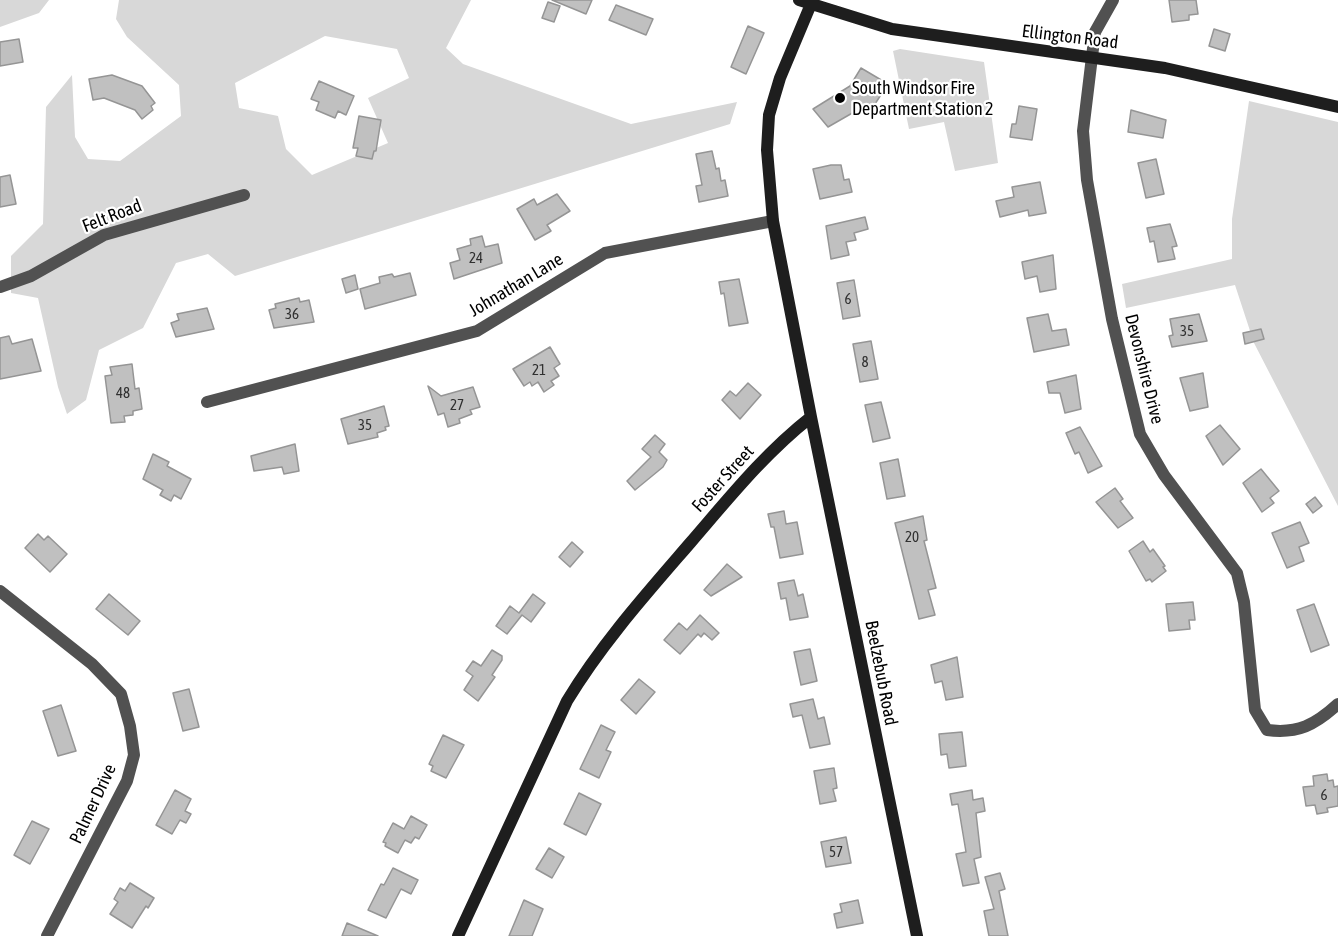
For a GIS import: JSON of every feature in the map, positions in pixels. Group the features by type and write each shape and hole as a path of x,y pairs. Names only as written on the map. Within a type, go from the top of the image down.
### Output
{"street":[{"name":"Devonshire Drive","path":"1113,0 1095,32 1083,132 1087,180 1127,386 1140,434 1164,475 1237,573 1244,602 1255,710 1267,729 1288,732 1319,721 1338,704"},
{"name":"Ellington Road","path":"805,2 892,29 1031,51 1165,68 1338,107"},
{"path":"805,2 769,115 767,150 773,221 811,417"},
{"name":"Felt Road","path":"0,287 31,276 97,238 118,229 244,195"},
{"name":"Johnathan Lane","path":"207,402 477,331 605,253 773,221"},
{"name":"Foster Street","path":"458,936 567,701 589,664 748,477 786,436 811,417"},
{"name":"Beelzebub Road","path":"811,417 917,936"},
{"name":"Palmer Drive","path":"0,591 92,664 121,694 130,726 134,755 127,781 47,936"}],"shaded area":[{"path":"0,0 49,0 39,13 0,27"},
{"path":"119,0 471,0 446,48 463,64 631,124 737,102 730,124 235,276 208,254 176,263 143,328 99,350 86,400 67,414 58,387 38,298 11,293 11,256 43,224 46,107 72,75 75,137 88,159 120,161 181,116 179,85 127,37 116,19","holes":["325,36 397,49 409,78 368,98 388,143 312,175 286,149 278,116 239,108 235,83"]},
{"path":"900,49 984,62 998,163 955,171 944,122 909,129 893,51"},
{"path":"1249,101 1338,122 1338,506 1254,343 1235,285 1126,308 1122,284 1232,259 1232,219"}],"building":[{"path":"552,0 592,0 586,14"},
{"path":"1169,0 1196,0 1198,14 1189,15 1189,20 1172,22"},
{"path":"548,2 560,6 554,22 542,18"},
{"path":"616,5 653,19 646,35 609,20"},
{"path":"748,26 764,33 746,74 731,67"},
{"path":"1214,29 1230,34 1225,51 1209,46"},
{"path":"19,39 23,62 0,66 0,42"},
{"name":"South Windsor Fire Department Station 2","path":"861,68 888,84 873,107 868,104 828,127 813,109 850,86"},
{"path":"112,75 142,86 155,103 151,106 153,110 142,119 135,110 104,98 93,100 89,79"},
{"path":"319,81 354,96 346,115 338,111 335,118 316,110 319,102 311,99"},
{"path":"1019,106 1037,109 1032,140 1010,137 1012,124 1016,124"},
{"path":"1131,110 1166,120 1163,138 1128,132"},
{"path":"359,116 381,120 376,151 372,159 356,156 358,148 353,148"},
{"path":"712,151 716,169 719,168 721,181 725,180 728,196 699,202 696,186 702,185 696,154"},
{"path":"1156,159 1164,194 1146,198 1138,163"},
{"path":"841,165 844,180 849,179 852,192 820,199 813,169"},
{"path":"10,175 16,204 0,207 0,177"},
{"path":"1040,182 1046,213 1029,216 1028,210 1000,217 996,201 1014,197 1012,187"},
{"path":"557,194 570,211 547,225 551,231 535,240 517,209 534,199 537,205"},
{"path":"865,217 868,229 854,233 856,240 846,242 849,255 831,259 826,226"},
{"path":"1170,224 1177,246 1172,247 1175,259 1158,262 1154,241 1150,242 1147,228"},
{"path":"482,236 485,247 498,244 502,263 454,279 450,263 460,260 457,249 471,245 470,239"},
{"path":"1053,255 1056,289 1040,292 1037,276 1025,279 1022,262"},
{"path":"410,273 416,295 365,309 360,289 380,283 379,277 392,274 394,277"},
{"path":"355,275 358,289 346,293 342,279"},
{"path":"739,279 748,323 729,326 724,293 721,294 719,282"},
{"path":"854,280 860,316 843,319 837,283"},
{"path":"299,298 300,302 309,300 314,322 274,328 269,310 276,308 275,304"},
{"path":"207,308 214,329 176,337 171,323 179,320 177,314"},
{"path":"1048,314 1052,331 1066,329 1069,345 1034,352 1027,318"},
{"path":"1199,314 1207,341 1172,347 1169,336 1173,335 1170,319"},
{"path":"1261,329 1264,339 1245,344 1243,333"},
{"path":"9,336 12,344 32,339 41,371 0,379 0,338"},
{"path":"871,341 878,379 860,382 853,344"},
{"path":"550,347 560,364 554,368 559,376 551,381 554,385 544,392 538,382 532,386 530,382 524,386 513,369"},
{"path":"132,364 135,389 139,388 142,409 133,411 133,415 124,416 125,422 111,423 105,376 112,375 110,367"},
{"path":"1203,373 1208,407 1190,411 1180,378"},
{"path":"1076,375 1081,409 1065,413 1060,393 1049,393 1047,382"},
{"path":"748,383 761,395 740,419 722,400 730,391 736,396"},
{"path":"428,386 441,396 473,387 480,407 470,410 472,414 459,419 460,423 448,427 444,413 438,415"},
{"path":"881,402 890,438 873,442 865,405"},
{"path":"384,406 389,426 385,427 386,430 377,433 378,437 348,444 341,419"},
{"path":"1220,425 1240,449 1223,465 1206,436"},
{"path":"1080,427 1102,466 1088,473 1079,452 1075,454 1066,433"},
{"path":"655,435 665,444 659,452 667,460 663,467 635,490 627,481 651,457 642,449"},
{"path":"295,444 299,471 284,474 282,467 254,471 251,456"},
{"path":"153,454 169,462 167,466 191,479 181,499 174,495 171,501 160,495 163,490 143,479"},
{"path":"898,459 905,496 887,499 880,463"},
{"path":"1261,469 1279,491 1270,498 1274,503 1262,512 1243,483"},
{"path":"1115,488 1123,499 1120,501 1133,518 1118,528 1096,502"},
{"path":"1315,497 1322,506 1313,513 1306,504"},
{"path":"784,511 786,524 797,522 803,554 780,558 774,527 771,527 768,514"},
{"path":"923,516 927,540 924,541 936,588 928,590 935,615 919,619 895,523"},
{"path":"1300,522 1309,543 1299,547 1304,561 1287,568 1272,533"},
{"path":"38,534 44,540 48,536 67,554 50,572 25,548"},
{"path":"1143,541 1150,552 1153,549 1165,566 1163,567 1166,571 1152,582 1150,579 1146,581 1129,551"},
{"path":"572,542 583,552 570,567 559,557"},
{"path":"727,564 742,577 711,596 704,590"},
{"path":"794,580 798,596 803,594 808,617 790,620 786,598 781,599 778,583"},
{"path":"109,594 140,621 128,635 96,609"},
{"path":"533,594 545,603 531,622 522,615 507,634 496,626 510,606 519,613"},
{"path":"1193,602 1195,620 1189,620 1190,629 1169,631 1166,604"},
{"path":"1314,604 1329,645 1311,652 1297,610"},
{"path":"700,615 719,633 712,640 704,633 701,637 698,634 680,654 664,640 679,623 687,630"},
{"path":"810,649 817,681 801,685 794,652"},
{"path":"492,650 502,656 502,660 492,675 495,677 478,701 464,690 473,676 466,671 473,661 481,666"},
{"path":"957,657 963,697 946,700 942,681 935,683 931,665"},
{"path":"639,679 655,692 636,714 621,700"},
{"path":"189,689 199,727 183,731 173,693"},
{"path":"813,699 818,719 824,717 830,744 810,748 802,715 793,717 790,704"},
{"path":"61,705 76,751 58,756 43,711"},
{"path":"601,725 615,732 606,750 611,752 599,778 580,769"},
{"path":"962,732 966,766 949,768 947,754 941,755 939,734"},
{"path":"443,735 464,745 446,778 431,771 433,766 429,764"},
{"path":"834,768 837,788 833,789 836,801 820,804 814,771"},
{"path":"1327,774 1328,781 1333,780 1334,787 1338,786 1338,806 1327,808 1328,812 1317,814 1315,805 1306,806 1303,787 1314,786 1313,776"},
{"path":"175,790 191,799 185,811 191,814 186,823 180,820 172,834 156,825"},
{"path":"972,790 973,800 983,798 985,811 976,813 981,857 974,859 979,883 963,886 956,854 966,852 958,804 952,805 950,794"},
{"path":"579,793 601,804 586,835 564,824"},
{"path":"411,816 427,825 419,839 415,837 411,843 405,840 398,853 385,846 386,843 383,842 393,823 404,829"},
{"path":"32,821 49,829 30,864 14,855"},
{"path":"846,837 851,863 826,867 821,842"},
{"path":"549,848 564,857 552,878 536,869"},
{"path":"393,868 418,880 411,894 401,889 386,918 368,910 381,884 384,885"},
{"path":"1000,873 1005,889 999,891 1008,936 989,936 984,911 994,909 985,877"},
{"path":"130,883 154,898 132,928 110,914 118,902 114,899 120,888 125,891"},
{"path":"524,900 543,909 532,936 509,936"},
{"path":"858,900 863,923 837,928 834,914 842,912 840,904"},
{"path":"347,923 378,936 342,936"}],"place":[{"name":"South Windsor Fire Department Station 2","path":"840,98"}]}
